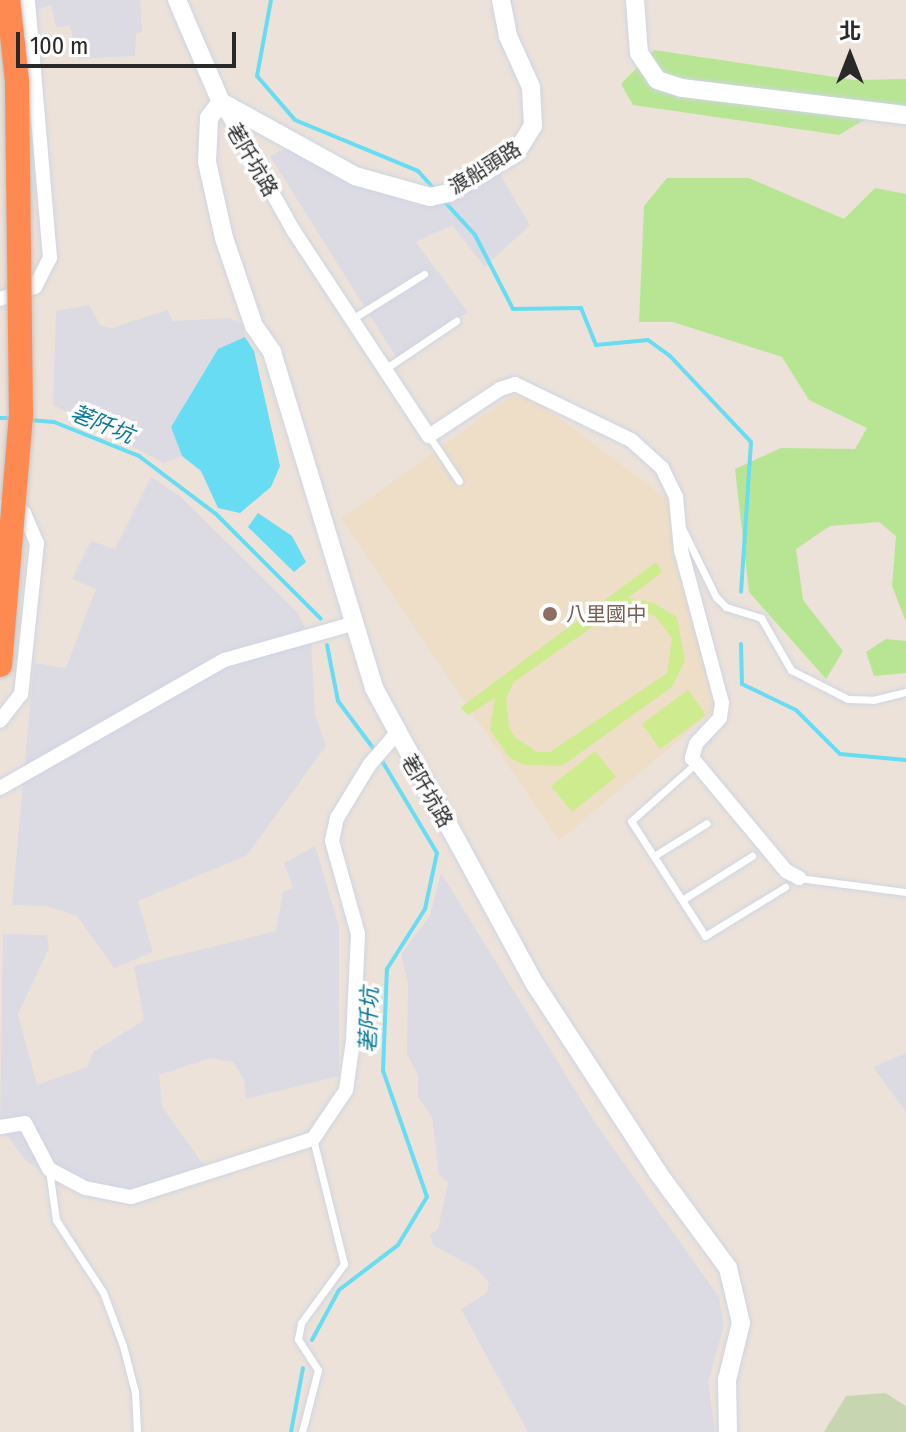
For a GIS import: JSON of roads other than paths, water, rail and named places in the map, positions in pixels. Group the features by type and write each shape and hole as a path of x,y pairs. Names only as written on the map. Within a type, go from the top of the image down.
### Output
{"highway":[{"path":"0,665 21,414 17,81 8,0"}],"street":[{"path":"0,299 35,287 50,258 28,0"},
{"name":"荖阡坑路","path":"177,0 221,102 293,230 429,436"},
{"name":"渡船頭路","path":"221,102 355,176 430,197 449,193 516,153 533,126 531,87 508,36 501,0"},
{"path":"635,0 639,53 657,80 682,88 906,115"},
{"name":"荖阡坑路","path":"221,102 209,118 207,162 224,238 254,326 272,352 390,741 550,1008 728,1268 741,1323 727,1380 728,1432"},
{"path":"429,436 515,384 651,454 671,484 722,703 716,726 692,751 694,765 786,871 799,878"},
{"path":"0,507 24,513 37,543 21,694 0,721"},
{"path":"0,788 224,660 356,623"},
{"path":"0,1127 25,1123 49,1169 85,1188 131,1197 313,1139 346,1090 353,1041 358,934 332,841 337,818 372,762 390,741"}],"lane":[{"path":"352,319 424,274"},
{"path":"385,369 456,321"},
{"path":"429,436 459,481"},
{"path":"677,517 716,597 726,607 761,618 791,670 848,699 873,700 906,692"},
{"path":"694,765 631,821 705,936 785,887"},
{"path":"654,856 707,823"},
{"path":"682,900 752,856"},
{"path":"799,878 906,892"},
{"path":"302,1432 318,1370 298,1339 301,1323 344,1264 313,1139"},
{"path":"49,1169 56,1220 103,1292 123,1346 135,1392 137,1432"}],"water":[{"path":"245,337 254,351 280,466 271,487 240,513 218,508 201,471 182,456 171,427 218,349"},
{"path":"258,513 292,536 306,562 294,572 248,527"}],"waterway":[{"path":"271,0 257,76 295,120 418,171 436,191"},
{"path":"444,201 475,235 513,309 581,308 596,345 648,340 670,356 751,442 741,592"},
{"name":"荖阡坑","path":"0,418 13,418"},
{"name":"荖阡坑","path":"30,420 54,422 139,456 216,514 321,619"},
{"path":"741,644 742,684 796,710 840,754 906,760"},
{"name":"荖阡坑","path":"327,645 338,701 376,752"},
{"name":"荖阡坑","path":"312,1340 339,1290 398,1245 427,1197 383,1071 387,969 425,909 437,853 381,759"},
{"name":"荖阡坑","path":"291,1432 303,1368"}],"place":[{"name":"八里國中","path":"550,614"}]}
